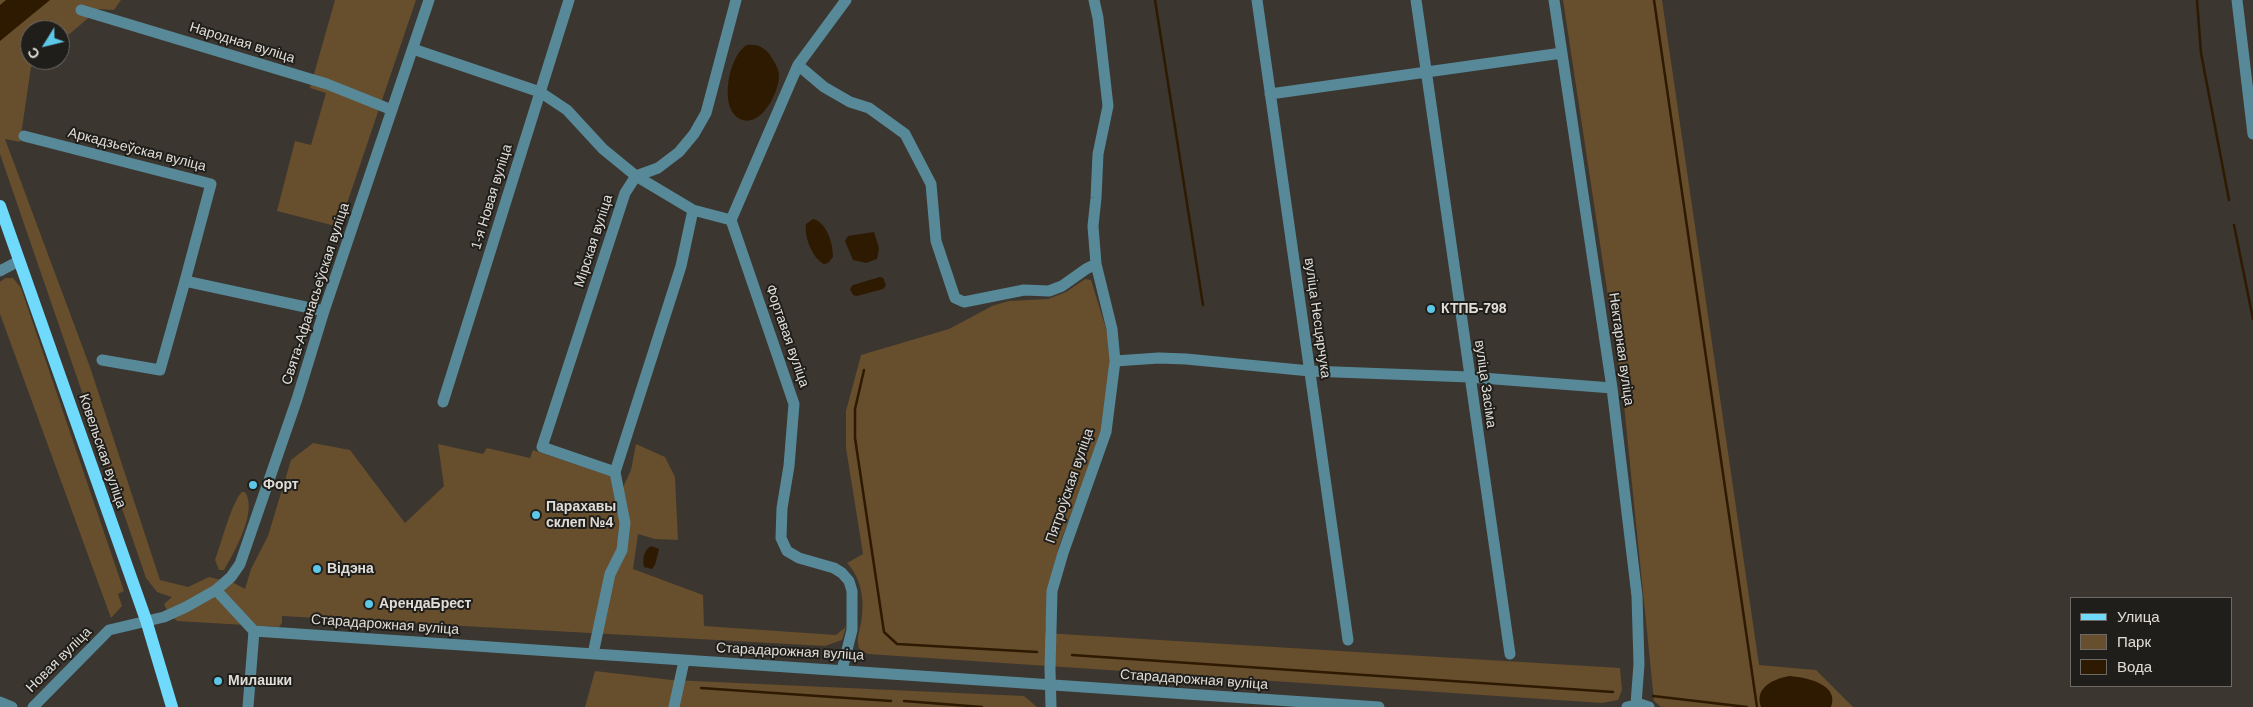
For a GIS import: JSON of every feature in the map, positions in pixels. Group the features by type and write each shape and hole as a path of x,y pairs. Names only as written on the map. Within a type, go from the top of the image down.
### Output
{"main road":[{"name":"Ковельская вуліца","path":"0,206 146,620 172,707"}],"street":[{"name":"Свята-Афанасьеўская вуліца","path":"216,590 231,577 240,564 249,544 324,311 429,0"},
{"name":"1-я Новая вуліца","path":"443,402 569,0"},
{"path":"636,176 658,168 680,152 694,134 706,113 736,0"},
{"path":"413,49 540,92 567,110 603,149 636,176 693,210 731,220 798,65 846,0"},
{"name":"Пятроўская вуліца","path":"1052,707 1052,591 1063,553 1106,432 1115,360 1112,329 1096,264 1093,226 1098,154 1108,106 1098,18 1094,0"},
{"name":"вуліца Несцярчука","path":"1257,0 1348,640"},
{"name":"вуліца Засіма","path":"1416,0 1510,654"},
{"name":"Нектарная вуліца","path":"1554,0 1612,388 1637,596 1640,664 1632,705"},
{"path":"2237,0 2253,134"},
{"name":"Народная вуліца","path":"81,10 327,84 392,110"},
{"path":"1270,94 1562,53"},
{"path":"798,65 824,87 850,102 868,108 905,134 931,184 932,214 936,240 955,298 964,302 1024,290 1049,291 1062,286 1096,264"},
{"name":"Аркадзьеўская вуліца","path":"24,136 211,184 185,281"},
{"name":"Мірская вуліца","path":"615,472 542,447 626,193 636,176"},
{"path":"593,654 610,574 622,550 625,523 615,472 682,266 693,210"},
{"name":"Фортавая вуліца","path":"731,220 794,404 789,466 782,508 781,538 787,550 799,558 834,568 842,573 849,581 852,591 852,630 842,670"},
{"path":"0,271 19,261"},
{"path":"102,360 160,370 185,281 324,311"},
{"path":"1115,360 1186,359 1310,371 1469,377 1612,388"},
{"path":"216,590 254,632 248,707"},
{"name":"Новая вуліца","path":"33,707 109,630 164,617 216,590"},
{"name":"Старадарожная вуліца","path":"254,632 1379,707"},
{"path":"674,707 684,661"},
{"path":"0,702 12,707"},
{"path":"1632,705 1649,707"}],"green space":[{"path":"0,0 121,0 114,10 99,9 70,34 70,20 20,20 20,70 31,70 20,142 5,139 90,367 160,580 188,587 209,577 234,583 245,589 251,569 268,536 291,460 313,443 350,450 405,523 444,486 438,444 483,454 487,448 530,458 533,450 610,476 623,487 631,470 636,444 665,457 675,477 678,540 655,539 638,534 633,569 703,595 704,626 836,635 846,627 842,640 825,646 282,616 282,623 279,627 177,621 169,614 164,604 172,597 157,592 146,578 0,154"},
{"path":"335,0 416,0 339,227 277,211 295,141 311,145 326,93 310,88"},
{"path":"1563,0 1662,0 1759,665 1816,670 1853,707 1661,707 1654,701 1623,395"},
{"path":"5,278 13,278 21,288 124,591 118,594 122,606 111,618 0,314 0,282"},
{"path":"1085,279 1091,280 1108,335 1110,381 1104,426 1059,546 1049,586 1045,633 1620,668 1622,690 1618,700 1602,703 868,654 861,650 858,636 863,607 861,591 856,576 847,563 863,554 846,448 846,411 861,355 949,329 992,306 1009,301 1048,299 1066,292"},
{"path":"242,492 245,492 248,500 247,521 224,570 219,570 215,560 234,504"},
{"path":"595,671 672,680 1024,696 1037,707 585,707"}],"water":[{"path":"6,0 50,0 26,20 20,20 20,25 0,41 0,5"},
{"path":"747,45 763,48 768,52 776,65 779,76 776,91 767,107 762,114 748,121 740,119 733,113 729,104 728,93 731,70 735,59"},
{"path":"813,219 822,224 828,234 833,257 828,263 824,264 816,257 808,240 806,224"},
{"path":"874,232 879,248 877,259 866,263 853,260 845,241 848,236"},
{"path":"880,277 883,278 886,285 883,289 857,296 853,295 850,289 853,285"},
{"path":"651,546 659,549 655,565 652,569 644,567 643,561 645,552"},
{"path":"1789,676 1812,680 1826,687 1832,699 1831,707 1761,707 1760,695 1766,686 1777,679"}],"waterway":[{"path":"1155,0 1203,305"},
{"path":"1654,0 1757,707"},
{"path":"2197,0 2201,53 2229,200"},
{"path":"2234,225 2253,319"},
{"path":"864,370 855,409 855,438 884,632 897,644 1037,652"},
{"path":"1072,655 1613,692"},
{"path":"701,688 891,701"},
{"path":"1653,696 1747,707"},
{"path":"904,701 982,707"}],"place":[{"name":"КТПБ-798","path":"1431,309"},
{"name":"Форт","path":"253,485"},
{"name":"Парахавы склеп №4","path":"536,515"},
{"name":"Відэна","path":"317,569"},
{"name":"АрендаБрест","path":"369,604"},
{"name":"Милашки","path":"218,681"}]}
